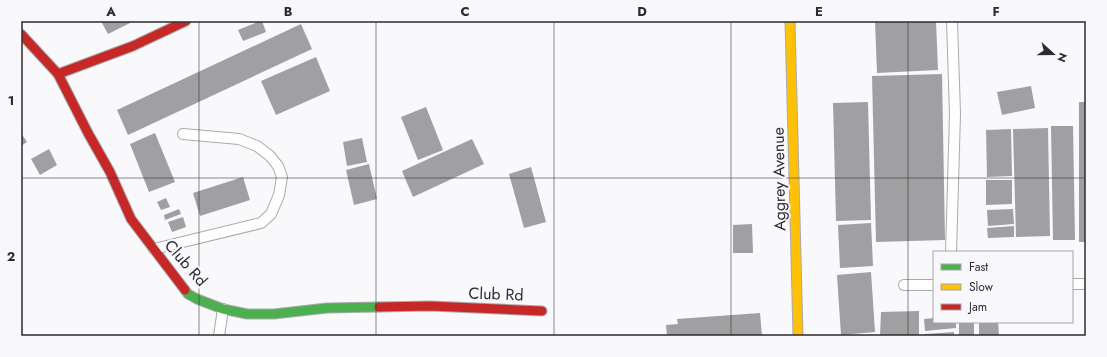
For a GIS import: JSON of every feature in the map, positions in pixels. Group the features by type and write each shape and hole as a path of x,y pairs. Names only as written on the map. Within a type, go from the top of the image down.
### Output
{"street":[{"path":"58,74 133,46 186,21"},
{"name":"Aggrey Avenue","path":"790,21 798,336"},
{"name":"Club Rd","path":"21,34 58,74 110,172 131,219 188,294 197,299 247,314 274,314 327,308 430,306 542,311"}],"lane":[{"path":"951,251 954,114 952,21"},
{"path":"154,249 262,224 271,214 279,195 282,177 278,166 270,156 257,146 239,139 183,134"},
{"path":"1073,284 1086,284"},
{"path":"904,285 933,285"},
{"path":"219,336 223,308"}],"building":[{"path":"101,21 134,21 108,34"},
{"path":"262,21 266,32 243,41 238,30"},
{"path":"875,21 936,21 938,70 877,73"},
{"path":"301,24 312,49 128,135 117,110"},
{"path":"316,57 330,91 276,115 261,81"},
{"path":"942,74 945,240 876,242 872,76"},
{"path":"1031,86 1035,108 1002,115 997,92"},
{"path":"868,102 871,220 836,221 833,103"},
{"path":"1079,102 1086,102 1086,242 1079,242"},
{"path":"426,107 443,150 418,160 401,117"},
{"path":"1051,126 1073,126 1075,240 1053,240"},
{"path":"1048,128 1050,236 1016,237 1013,129"},
{"path":"1011,129 1012,176 987,177 986,130"},
{"path":"21,133 27,142 21,146"},
{"path":"155,133 175,182 149,192 130,144"},
{"path":"362,138 367,162 347,166 343,142"},
{"path":"472,139 484,164 413,197 402,171"},
{"path":"49,149 57,165 40,175 31,159"},
{"path":"369,164 377,199 354,205 346,170"},
{"path":"531,167 546,222 524,228 509,174"},
{"path":"243,177 250,200 200,216 193,193"},
{"path":"986,180 1012,180 1012,204 986,205"},
{"path":"166,198 170,207 161,210 157,202"},
{"path":"179,209 181,214 165,220 164,215"},
{"path":"1013,209 1014,224 988,226 987,210"},
{"path":"183,217 186,227 172,232 168,222"},
{"path":"871,223 873,266 840,268 838,225"},
{"path":"752,224 753,253 733,253 733,225"},
{"path":"1014,226 1014,237 988,238 987,228"},
{"path":"871,272 875,332 841,335 837,275"},
{"path":"919,311 919,336 880,336 881,312"},
{"path":"760,313 762,336 667,336 666,325 678,324 677,319"},
{"path":"933,318 933,323 956,323 956,328 925,331 924,319"},
{"path":"959,323 974,323 974,336 959,336"},
{"path":"979,323 998,323 999,336 979,336"},
{"path":"954,332 954,336 925,336 925,334"}],"traffic: fast":[{"path":"185,290 188,294 197,299 223,309 247,314 274,314 327,308 379,307"}],"traffic: slow":[{"path":"790,21 798,336"}],"traffic: jam":[{"path":"58,74 133,46 186,21"},
{"path":"21,34 58,74 110,172 131,219 185,290"},
{"path":"379,307 430,306 542,311"}]}
